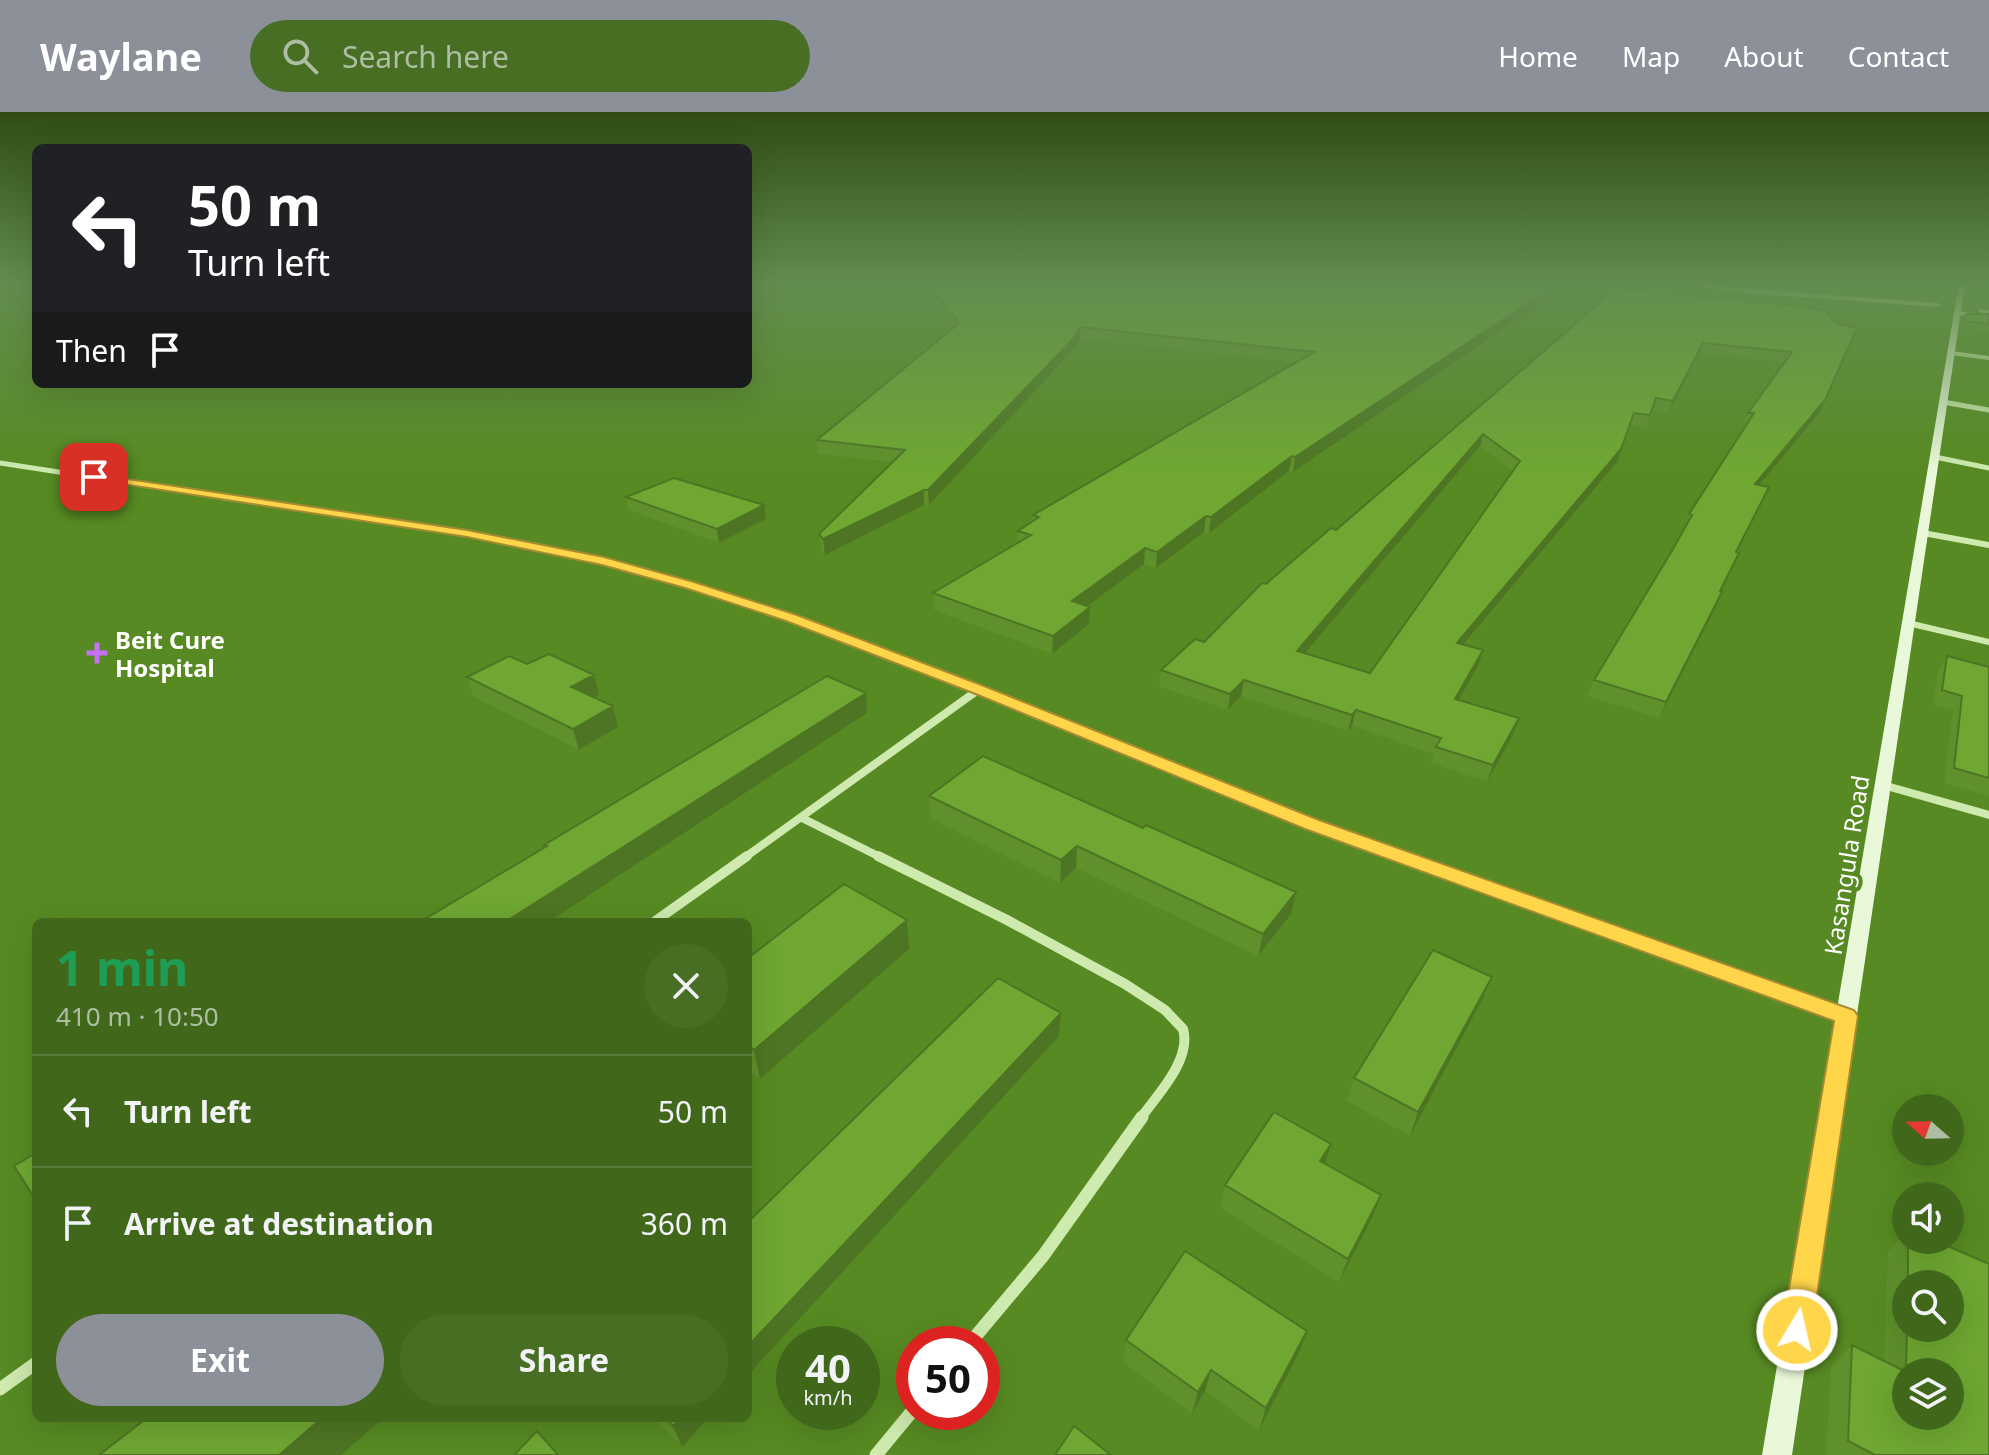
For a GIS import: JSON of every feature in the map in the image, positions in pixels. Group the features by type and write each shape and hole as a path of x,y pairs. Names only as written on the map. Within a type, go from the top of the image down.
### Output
{"main road":[{"name":"Kasangula Road","path":"1777,1455 1952,346"}],"street":[{"path":"1951,353 1989,358"},
{"path":"1943,402 1989,410"},
{"path":"1935,457 1989,468"},
{"path":"0,463 467,534 604,561 792,618 1312,824 1846,1016"},
{"path":"1923,533 1989,545"},
{"path":"1908,623 1989,642"},
{"path":"660,918 978,690"},
{"path":"1883,785 1989,815"},
{"path":"802,818 1057,947 1162,1005 1183,1028 1186,1045 1172,1074 1043,1256 984,1326"},
{"path":"0,1389 32,1366"},
{"path":"876,1455 897,1430"}],"building":[{"path":"931,346 1067,346 928,490 823,539 819,534 905,450 817,440"},
{"path":"1255,346 1463,346 1295,457 1292,456 1211,517 1206,516 1157,552 1145,548 1072,601 1090,607 1053,636 933,593 1031,535 1018,531 1039,517 1033,515 1314,352"},
{"path":"1550,346 1702,346 1673,401 1656,398 1650,415 1634,413 1621,449 1457,643 1483,650 1455,699 1519,718 1493,765 1436,747 1441,738 1356,710 1352,715 1244,680 1230,694 1161,670 1195,639 1204,642 1262,583 1266,584 1331,528 1336,530","holes":["1483,434 1520,461 1370,673 1297,651"]},
{"path":"1729,346 1849,346 1825,400 1755,484 1769,487 1736,552 1739,553 1722,592 1666,702 1594,680 1673,549 1692,515 1689,514 1754,413 1748,413 1792,352"},
{"path":"674,478 764,505 717,529 626,497"},
{"path":"549,654 594,675 571,687 613,706 573,729 467,677 509,656 527,664"},
{"path":"1947,656 1989,667 1989,778 1954,768 1962,696 1942,690"},
{"path":"827,676 866,693 511,918 427,918 547,846 544,845"},
{"path":"983,756 1296,892 1263,934 1077,846 1061,860 929,796"},
{"path":"844,884 907,920 754,1050 752,955"},
{"path":"1433,950 1492,977 1418,1112 1354,1078"},
{"path":"998,978 1061,1013 752,1342 752,1218"},
{"path":"1274,1112 1331,1144 1320,1161 1381,1195 1348,1259 1225,1185"},
{"path":"32,1155 32,1194 14,1166"},
{"path":"1185,1251 1307,1331 1266,1408 1211,1370 1198,1392 1126,1340"},
{"path":"1964,1253 1989,1264 1989,1455 1875,1455 1848,1441 1852,1345 1892,1365 1892,1430 1964,1430 1964,1358 1906,1358 1907,1342 1964,1342 1964,1270 1908,1270 1908,1254"},
{"path":"142,1422 317,1422 279,1455 99,1455"},
{"path":"1074,1426 1111,1455 1055,1455"},
{"path":"537,1431 558,1455 514,1455"}],"place":[{"name":"Beit Cure Hospital","path":"97,653"}],"route":[{"path":"94,477 467,534 604,561 690,585 792,618 1312,824 1846,1016 1797,1330"}]}
